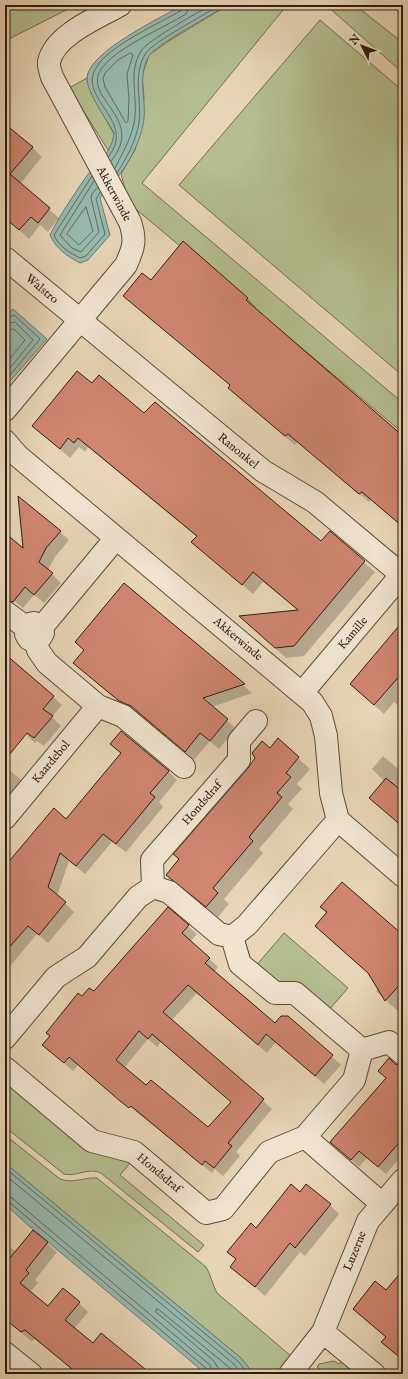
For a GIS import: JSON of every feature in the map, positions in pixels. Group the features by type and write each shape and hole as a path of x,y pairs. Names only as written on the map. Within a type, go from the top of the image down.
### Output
{"street":[{"name":"Akkerwinde","path":"5,410 126,265 134,248 134,235 130,222 52,78 49,63 56,48 69,34 120,5"},
{"name":"Walstro","path":"5,258 79,320"},
{"name":"Ranonkel","path":"79,320 263,471 315,502 402,574"},
{"name":"Akkerwinde","path":"5,441 18,456 312,702 321,716 330,758 331,793 338,820"},
{"path":"34,632 116,538"},
{"name":"Kamille","path":"302,693 402,574"},
{"path":"5,612 34,632 38,650 47,663 98,706 123,716 184,767"},
{"name":"Kaardebol","path":"5,818 98,706"},
{"name":"Hondsdraf","path":"153,887 152,860 239,760 239,741 256,721"},
{"path":"232,937 247,925 338,820 403,876"},
{"path":"5,1038 56,977 87,957 138,897 153,887 169,892 219,934 232,937"},
{"path":"232,937 240,964 275,993 295,992 362,1050 389,1042 403,1054"},
{"name":"Hondsdraf","path":"5,1068 92,1141 134,1152 206,1213 223,1209 269,1152 305,1137 354,1080 362,1050"},
{"path":"305,1137 382,1204"},
{"name":"Luzerne","path":"290,1374 323,1332 368,1221 403,1180"},
{"path":"323,1332 374,1374"},
{"path":"5,1353 31,1374"}],"green space":[{"path":"5,5 76,5 5,41"},
{"path":"228,5 287,5 142,183 403,403 403,433 137,210 130,207 121,174 135,150 144,98 142,76 149,55 167,42"},
{"path":"326,5 355,5 403,43 403,73"},
{"path":"320,20 403,91 403,376 179,185"},
{"path":"87,78 91,93 114,134 114,141 108,150 69,88"},
{"path":"284,933 348,988 328,1011 279,986 255,967"},
{"path":"5,1081 131,1162 120,1175 204,1245 198,1252 101,1173 96,1171 87,1171 69,1175 64,1174 5,1127"},
{"path":"5,1135 60,1179 74,1181 97,1178 206,1267 217,1293 291,1356 276,1374 250,1374 252,1372 241,1358 5,1163"},
{"path":"343,1359 361,1374 326,1374 317,1367 319,1364 334,1361 339,1364"}],"water":[{"path":"183,5 228,5 161,45 149,56 143,73 144,116 140,136 132,155 114,182 100,198 110,235 88,260 80,263 62,252 52,240 50,235 72,198 86,177 107,152 113,140 114,133 90,91 87,78 91,68 99,57 112,47 128,36"},
{"path":"13,309 47,339 5,387 5,317"},
{"path":"5,1163 241,1358 252,1372 250,1374 206,1374 30,1227 5,1204"}],"building":[{"path":"5,124 33,147 10,174 50,208 38,223 31,217 19,230 5,218"},
{"path":"183,241 248,298 246,300 403,436 403,527 362,492 359,494 288,434 285,436 228,388 230,385 123,296 142,273 151,280"},
{"path":"77,371 92,383 99,375 144,413 155,402 321,541 330,531 365,561 294,646 275,648 239,616 298,610 253,572 242,585 191,542 197,536 78,438 74,443 68,438 60,449 32,426"},
{"path":"18,496 61,531 46,548 39,562 53,573 34,595 25,587 13,602 5,600 5,533 23,548"},
{"path":"124,583 245,684 203,698 228,719 210,741 200,733 185,752 131,706 119,701 73,663 84,650 75,642"},
{"path":"403,621 403,672 374,705 350,684"},
{"path":"5,654 54,696 43,709 53,716 34,738 27,733 5,760"},
{"path":"121,731 169,771 150,793 155,797 116,844 103,834 76,866 60,853 48,887 66,902 39,935 28,926 5,952 5,866 54,808 66,819 121,753 110,744"},
{"path":"278,738 299,757 286,773 291,777 277,793 282,797 249,837 253,841 213,888 218,893 206,907 166,875 179,859 173,854 248,768 255,758 252,753 262,741 270,748"},
{"path":"386,778 403,792 403,827 369,798"},
{"path":"342,882 403,935 403,981 385,1001 368,973 315,926 327,912 320,907"},
{"path":"168,907 189,925 182,933 210,958 205,963 275,1023 281,1016 288,1016 333,1055 315,1076 266,1034 258,1045 188,985 163,1012 264,1099 228,1143 232,1146 214,1168 205,1161 202,1165 131,1106 129,1108 120,1101 69,1057 64,1063 42,1045 50,1036 46,1033 78,993 82,996 89,988 94,991","holes":["139,1031 148,1039 152,1034 231,1102 208,1127 151,1080 146,1085 116,1060"]},
{"path":"389,1058 395,1064 403,1066 403,1138 378,1167 359,1151 351,1160 330,1142 386,1078 378,1071"},
{"path":"291,1184 300,1192 306,1184 331,1204 295,1248 290,1243 255,1287 230,1267 236,1259 227,1252 251,1223 256,1228"},
{"path":"33,1230 48,1242 26,1270 29,1273 20,1283 48,1306 63,1288 80,1302 65,1320 93,1343 101,1333 151,1374 78,1374 25,1330 21,1332 5,1319 5,1264"},
{"path":"403,1270 403,1360 381,1342 386,1337 353,1309 375,1281 386,1290"}]}
